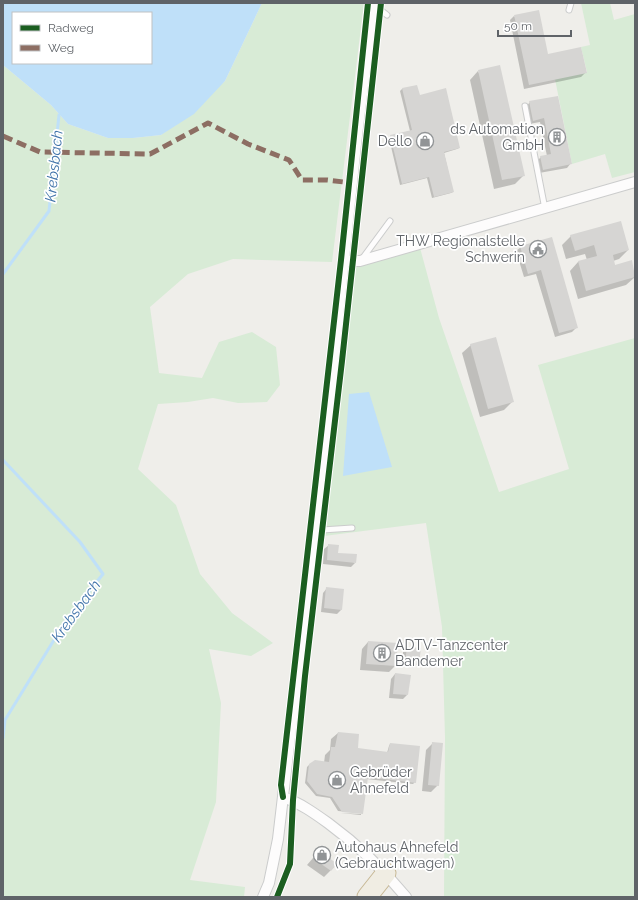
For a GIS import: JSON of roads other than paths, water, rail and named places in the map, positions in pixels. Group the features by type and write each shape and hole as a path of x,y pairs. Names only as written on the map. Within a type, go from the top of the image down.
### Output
{"highway":[{"path":"366,897 386,873"}],"street":[{"path":"263,897 269,882 278,839 342,319 344,261 373,4"},
{"path":"344,261 360,261 635,182"},
{"path":"283,797 292,800 312,812 345,835 386,873 406,897"}],"lane":[{"path":"569,10 571,3"},
{"path":"373,4 387,15"},
{"path":"524,106 545,209"},
{"path":"360,261 390,222"},
{"path":"315,529 352,528"}],"water":[{"path":"3,3 262,3 225,81 194,114 161,135 133,138 108,138 68,124 51,105 3,65"},
{"path":"369,392 392,467 343,476 349,394"}],"waterway":[{"name":"Krebsbach","path":"3,274 49,211 59,115"},
{"name":"Krebsbach","path":"3,460 80,542 103,574 65,622 5,720 3,738"}],"place":[{"name":"ds Automation GmbH","path":"557,137"},
{"name":"Dello","path":"425,141"},
{"name":"THW Regionalstelle Schwerin","path":"538,249"},
{"name":"ADTV-Tanzcenter Bandemer","path":"382,653"},
{"name":"Gebrüder Ahnefeld","path":"337,780"},
{"name":"Autohaus Ahnefeld (Gebrauchtwagen)","path":"322,855"}]}
